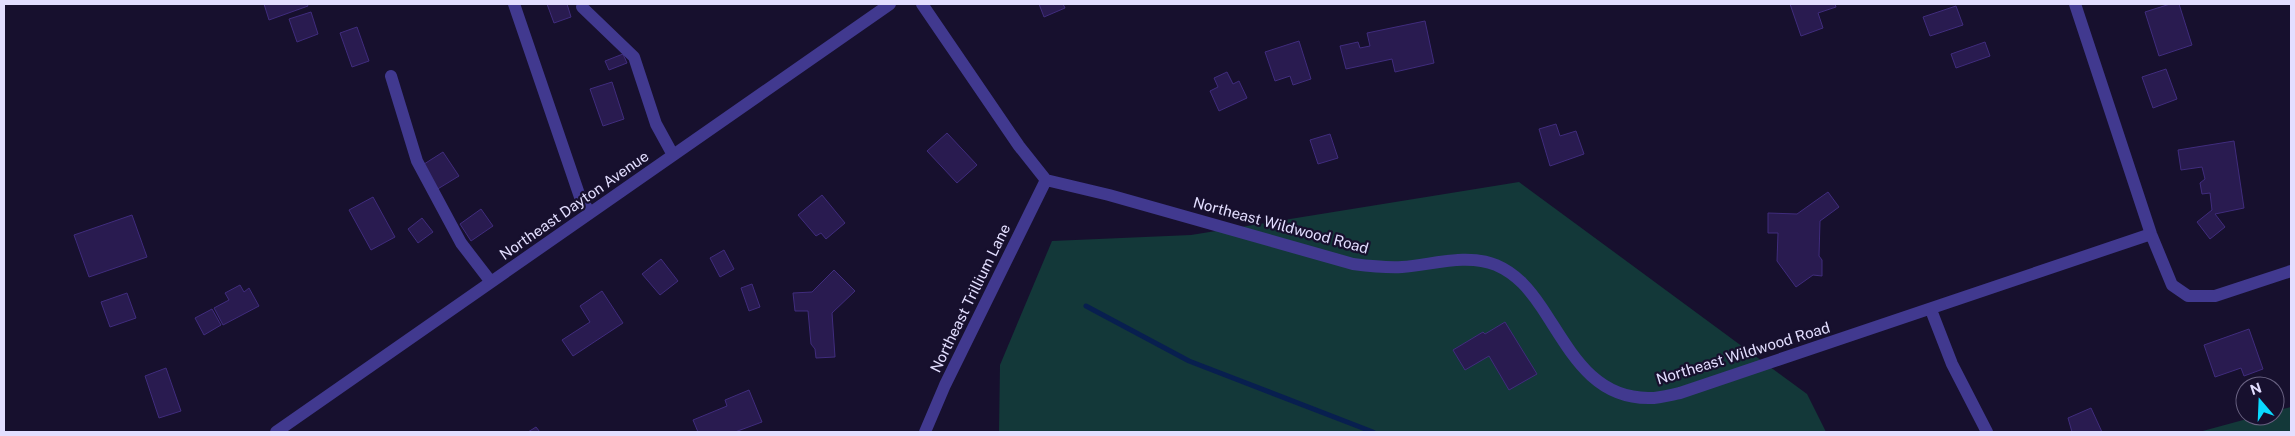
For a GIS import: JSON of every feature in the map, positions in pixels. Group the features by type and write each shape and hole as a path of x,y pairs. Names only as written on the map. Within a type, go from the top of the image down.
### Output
{"street":[{"path":"514,4 580,196 590,213"},
{"name":"Northeast Dayton Avenue","path":"276,432 890,4"},
{"path":"922,4 1019,146 1046,180"},
{"path":"2075,4 2151,234 2167,277 2172,285 2188,296 2215,296 2291,271"},
{"path":"582,8 634,58 656,124 673,155"},
{"path":"391,76 417,161 461,242 491,282"},
{"name":"Northeast Wildwood Road","path":"1046,180 1108,195 1353,264 1379,268 1464,260 1495,264 1514,275 1530,289 1579,364 1598,383 1624,396 1651,398 1680,393 1931,310 2151,234"},
{"name":"Northeast Trillium Lane","path":"925,432 945,385 1046,180"},
{"path":"1931,310 1952,364 1987,432"}],"green space":[{"path":"1519,182 1807,394 1826,432 999,432 1000,365 1052,241 1191,235"},
{"path":"2291,407 2291,432 2199,432 2235,422 2235,426 2285,426 2285,408"}],"building":[{"path":"264,4 307,4 308,6 269,20"},
{"path":"547,4 567,4 571,17 554,23"},
{"path":"1039,4 1063,4 1065,8 1044,17"},
{"path":"1790,4 1835,4 1836,7 1818,13 1823,28 1801,36"},
{"path":"2170,4 2179,4 2192,45 2159,56 2145,12"},
{"path":"1956,6 1963,25 1930,36 1923,17"},
{"path":"311,12 318,34 297,42 289,19"},
{"path":"1425,21 1434,63 1395,72 1392,59 1346,69 1340,46 1358,42 1360,48 1370,46 1367,33"},
{"path":"357,27 369,61 352,67 340,33"},
{"path":"1299,41 1311,79 1293,85 1290,76 1275,81 1265,52"},
{"path":"1985,42 1990,56 1956,68 1951,54"},
{"path":"623,54 627,63 609,70 605,61"},
{"path":"2166,69 2177,99 2153,108 2142,77"},
{"path":"1227,72 1233,84 1239,81 1247,98 1219,111 1210,91 1218,87 1214,78"},
{"path":"612,82 624,119 603,126 590,89"},
{"path":"1556,124 1560,136 1576,131 1584,154 1550,166 1539,129"},
{"path":"947,133 977,165 957,183 927,151"},
{"path":"1330,134 1338,158 1318,164 1310,140"},
{"path":"2234,141 2244,208 2215,214 2225,227 2210,239 2197,222 2212,210 2210,193 2202,194 2200,183 2205,179 2202,167 2181,170 2178,150"},
{"path":"443,152 459,176 436,190 421,166"},
{"path":"1828,192 1839,207 1820,221 1819,256 1822,260 1822,276 1813,275 1796,287 1777,261 1778,233 1768,233 1768,213 1797,214"},
{"path":"822,195 845,223 826,239 821,233 816,236 798,215"},
{"path":"373,197 395,237 371,250 349,210"},
{"path":"481,209 493,226 471,241 460,224"},
{"path":"132,215 147,257 89,277 74,235"},
{"path":"422,218 433,232 418,243 408,229"},
{"path":"724,250 734,269 720,277 710,258"},
{"path":"661,259 678,281 660,295 642,274"},
{"path":"834,270 855,291 832,313 835,357 816,358 815,349 811,344 808,311 795,311 793,293 812,292"},
{"path":"752,284 760,307 749,311 741,288"},
{"path":"240,285 244,292 249,288 259,306 223,325 214,308 229,300 225,293"},
{"path":"602,291 623,323 573,356 562,340 590,322 580,306"},
{"path":"127,293 136,318 110,327 101,302"},
{"path":"212,309 221,325 204,335 195,318"},
{"path":"1505,322 1537,374 1509,390 1489,356 1465,370 1453,350 1483,332 1485,334"},
{"path":"2249,329 2263,369 2244,376 2241,368 2215,377 2204,345"},
{"path":"166,368 181,411 159,418 145,376"},
{"path":"749,390 762,422 735,432 698,432 693,420 727,406 725,400"},
{"path":"2091,408 2102,432 2072,432 2068,418"},
{"path":"536,427 540,432 528,432"}],"waterway":[{"path":"1086,306 1189,361 1373,432"}]}
